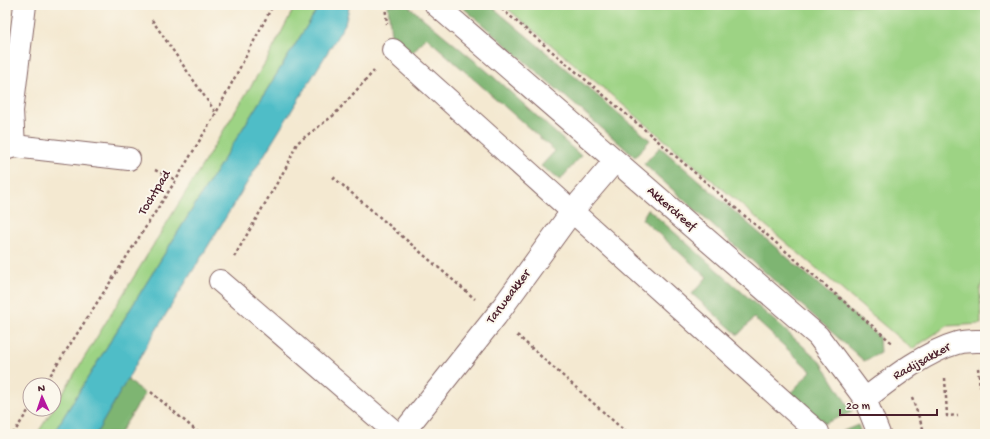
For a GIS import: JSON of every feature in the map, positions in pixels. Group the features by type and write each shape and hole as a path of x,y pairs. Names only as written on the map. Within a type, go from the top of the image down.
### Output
{"street":[{"path":"25,5 9,148 129,159"},
{"name":"Akkerdreef","path":"436,5 818,336 864,399 879,434"},
{"path":"394,50 573,210 818,432 818,434"},
{"name":"Tarweakker","path":"402,434 496,316 573,210 615,161"},
{"path":"220,281 397,434"},
{"name":"Radijsakker","path":"864,399 901,371 943,348 959,342 985,341"}],"path":[{"name":"Tochtpad","path":"49,377 176,180 216,113 273,5"},
{"path":"498,5 891,342 925,434"},
{"path":"152,20 216,113"},
{"path":"220,281 288,164 297,143 334,115"},
{"path":"333,177 496,316 628,434"},
{"path":"943,348 947,416 958,415"},
{"path":"151,392 200,434"},
{"path":"13,434 24,417"}],"green space":[{"path":"320,5 53,434 37,434 48,417 62,417 62,394 268,58 294,8"},
{"path":"388,5 407,5 487,71 581,156 560,180 541,166 555,151 426,37 412,53 391,35"},
{"path":"460,5 490,5 650,140 635,157"},
{"path":"503,5 985,5 985,276 980,289 981,324 947,326 912,349"},
{"path":"660,147 879,337 880,353 864,361 644,164"},
{"path":"648,209 821,362 852,412 823,424 789,395 811,371 754,318 738,335 692,294 707,277 642,219"},
{"path":"127,379 145,394 119,434 96,434"},
{"path":"858,425 861,434 836,434"}],"water":[{"path":"320,5 344,5 349,8 345,24 147,345 96,434 53,434 178,232"}]}
